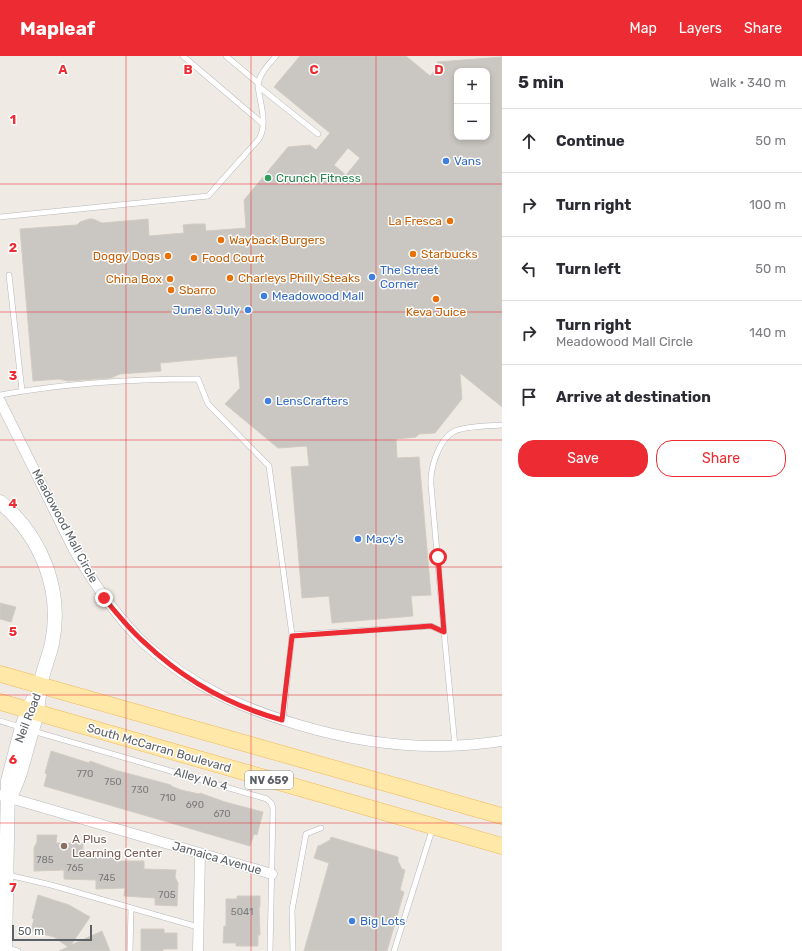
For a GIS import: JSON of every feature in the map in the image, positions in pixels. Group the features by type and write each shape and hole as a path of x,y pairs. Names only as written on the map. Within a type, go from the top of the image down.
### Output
{"main road":[{"name":"NV 659","path":"0,674 502,816"},
{"name":"South McCarran Boulevard","path":"0,702 502,846"}],"street":[{"name":"Meadowood Mall Circle","path":"0,402 88,574 104,598 145,644 189,678 214,693 241,706 328,734 364,741 421,746 455,746 502,741"},
{"name":"Neil Road","path":"0,502 19,519 30,534 48,572 54,604 52,643 27,729 9,774 8,785 4,796 10,950"},
{"name":"Jamaica Avenue","path":"4,796 272,874"},
{"path":"198,951 200,854"}],"lane":[{"path":"183,56 264,124"},
{"path":"226,56 258,85 318,134"},
{"path":"0,217 208,196 262,134 264,124 258,85 261,75 276,56"},
{"path":"9,276 22,391"},
{"path":"0,395 87,383 198,379 208,404 269,466 292,636 282,720"},
{"path":"455,746 431,484 433,463 443,442 453,432 468,428 502,425"},
{"path":"292,636 431,626 444,632"},
{"name":"Alley No 4","path":"0,721 267,799 273,808 270,951"},
{"path":"394,951 433,826"},
{"path":"293,951 292,910 306,834 321,828"},
{"path":"7,874 199,927"},
{"path":"130,951 131,908"}],"building":[{"name":"Meadowood Mall","path":"300,56 406,56 430,76 438,67 437,62 502,57 502,407 460,373 462,399 435,433 419,434 416,437 396,439 397,458 419,457 431,595 411,596 413,616 332,623 329,596 302,598 291,467 309,466 307,446 278,448 225,404 240,388 237,356 160,363 161,371 120,374 111,378 68,381 59,379 33,381 20,229 77,225 80,222 89,219 102,223 148,219 149,236 184,233 183,225 194,224 205,224 206,231 246,228 244,200 288,147 310,145 316,150 330,133 274,87","holes":["348,148 360,158 346,175 334,165"]},
{"path":"0,603 16,607 11,622 0,619"},
{"path":"51,751 171,785 181,790 200,793 225,802 263,812 257,835 254,834 250,846 44,786 47,774 45,773"},
{"path":"37,835 57,835 56,843 83,843 83,856 99,856 99,853 116,853 116,861 144,861 144,869 176,870 175,877 178,883 177,906 155,905 155,898 124,896 125,888 96,889 96,880 64,879 64,870 34,871 34,848 37,842"},
{"name":"Big Lots","path":"331,837 398,857 398,861 402,869 405,870 400,890 404,892 387,951 304,951 329,863 314,858 318,846 330,840"},
{"path":"38,895 69,905 90,917 71,945 102,931 110,951 59,951 68,947 54,937 31,931 34,919 32,918"},
{"path":"237,896 260,896 260,935 258,935 258,946 236,946 236,943 223,943 224,926 226,926 226,899 237,899"},
{"path":"141,929 164,929 164,933 177,933 177,949 163,949 163,951 141,951"}],"place":[{"name":"Vans","path":"446,161"},
{"name":"Crunch Fitness","path":"268,178"},
{"name":"La Fresca","path":"450,221"},
{"name":"Wayback Burgers","path":"221,240"},
{"name":"Starbucks","path":"413,254"},
{"name":"Doggy Dogs","path":"168,256"},
{"name":"Food Court","path":"194,258"},
{"name":"The Street Corner","path":"372,277"},
{"name":"Charleys Philly Steaks","path":"230,278"},
{"name":"China Box","path":"170,279"},
{"name":"Sbarro","path":"171,290"},
{"name":"Meadowood Mall","path":"264,296"},
{"name":"Keva Juice","path":"436,299"},
{"name":"June & July","path":"248,310"},
{"name":"LensCrafters","path":"268,401"},
{"name":"Macy's","path":"358,539"},
{"name":"A Plus Learning Center","path":"64,846"},
{"name":"Big Lots","path":"352,921"}],"route":[{"path":"104,598 145,644 189,678 214,693 241,706 282,720 292,636 431,626 444,632 438,557"}]}
